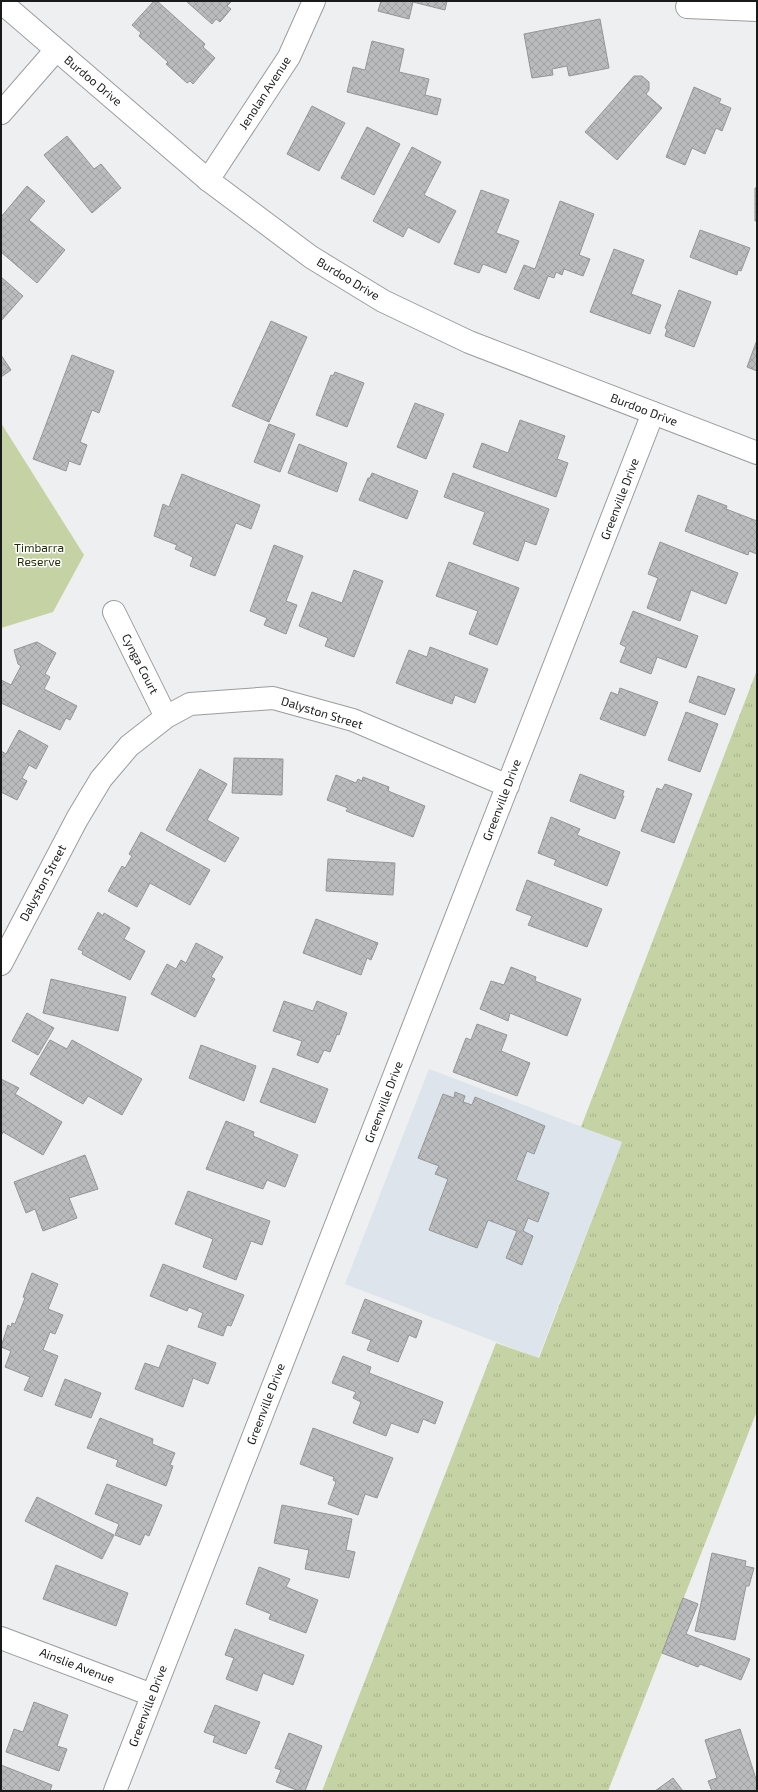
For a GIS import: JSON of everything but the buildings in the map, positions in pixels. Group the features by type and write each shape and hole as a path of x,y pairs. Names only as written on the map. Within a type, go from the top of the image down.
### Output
{"street":[{"name":"Jenolan Avenue","path":"208,180 289,57 314,1"},
{"name":"Burdoo Drive","path":"1,2 208,180 311,257 383,300 469,342 757,453"},
{"path":"687,7 757,10"},
{"path":"1,113 56,50"},
{"name":"Greenville Drive","path":"115,1791 653,413"},
{"name":"Cynga Court","path":"114,612 166,716"},
{"name":"Dalyston Street","path":"1,964 77,819 101,779 129,746 166,716 190,704 273,698 353,720 508,786"},
{"name":"Ainslie Avenue","path":"1,1638 152,1695"}],"shaded area":[{"path":"429,1069 622,1142 538,1358 345,1284"}],"green space":[{"name":"Timbarra Reserve","path":"1,423 84,555 53,612 1,628"},
{"path":"757,670 757,1411 608,1791 322,1791 496,1343 539,1358 622,1142 581,1127"}]}
